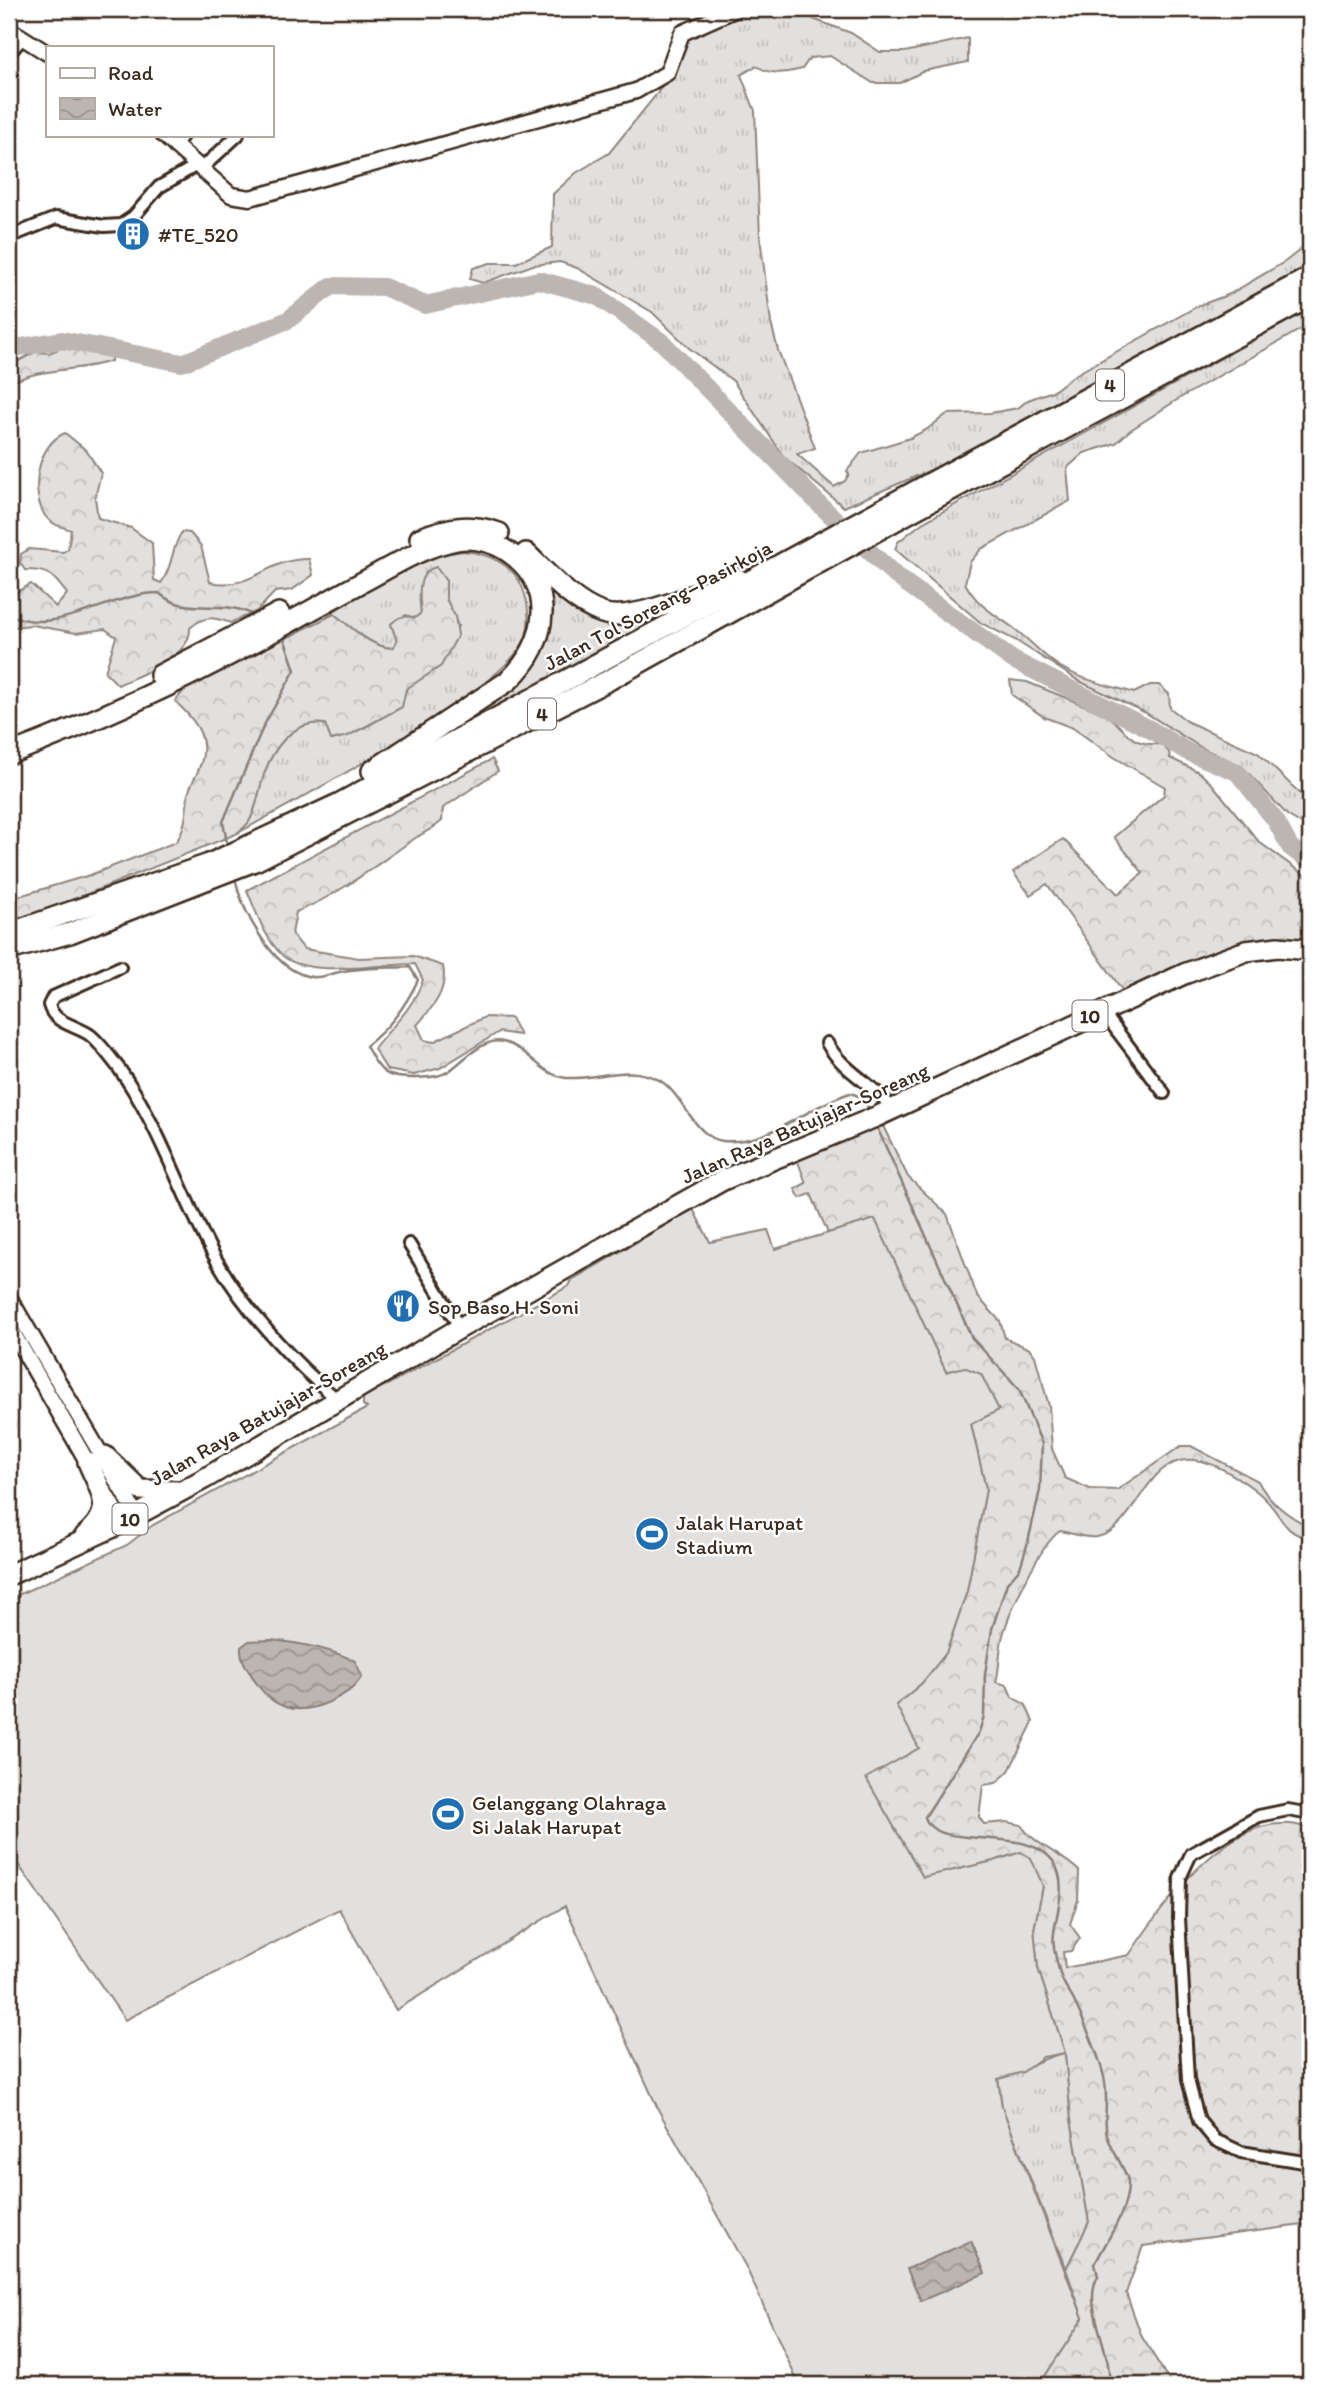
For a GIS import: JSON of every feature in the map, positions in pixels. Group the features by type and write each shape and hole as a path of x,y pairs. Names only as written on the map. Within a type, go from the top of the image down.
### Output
{"highway":[{"name":"Jalan Tol Soreang–Pasirkoja","path":"252,848 609,680 818,554 1310,277"},
{"name":"Jalan Tol Soreang–Pasirkoja","path":"913,502 1310,297"},
{"path":"9,756 97,719 294,612 421,537 453,527 471,526 500,533 581,603 604,614 648,611 782,564"},
{"path":"9,950 70,933 252,848 399,755 508,681 521,669 536,645 543,606 532,576 504,548 477,540 458,540 415,554 294,612"},
{"name":"Jalan Tol Soreang–Pasirkoja","path":"252,848 782,564 818,554"},
{"path":"9,745 93,710 245,639"},
{"path":"9,933 211,868"},
{"name":"Jalan Raya Batujajar-Soreang","path":"9,1575 130,1519 723,1180 878,1116 1184,974 1246,951 1278,947 1310,950"},
{"path":"96,1459 140,1490 182,1490"},
{"path":"76,1543 99,1524 104,1513 96,1459"}],"street":[{"path":"179,141 200,167 231,195 250,198 636,91 667,73 682,33 736,9"},
{"path":"9,29 46,52"},
{"path":"9,53 22,39"},
{"path":"9,237 56,218 104,226 121,225 133,217 159,187 200,167 237,136"},
{"path":"120,967 53,997 49,1005 51,1011 61,1021 91,1036 119,1068 167,1156 218,1262 271,1331 318,1383 339,1401"},
{"path":"1102,1011 1164,1093"},
{"path":"827,1043 838,1060 874,1087 878,1116"},
{"path":"410,1244 460,1328"},
{"path":"9,1297 130,1519"},
{"path":"9,1326 96,1459"},
{"path":"1310,1814 1288,1810 1259,1816 1191,1854 1180,1878 1179,1918 1188,2080 1199,2121 1215,2140 1241,2152 1310,2163"}],"green space":[{"path":"758,9 815,9 813,19 851,33 880,52 905,52 968,38 968,62 924,71 900,83 873,83 830,56 810,58 802,69 773,72 756,66 741,75 755,111 760,237 771,323 778,350 815,448 797,454 834,487 845,481 849,474 847,471 861,453 910,438 947,414 990,413 1018,408 1028,400 1055,390 1073,376 1198,306 1230,294 1286,261 1310,242 1310,264 961,457 844,507 784,457 733,381 689,348 652,312 577,268 560,262 533,265 483,283 470,279 473,268 490,263 516,263 552,247 553,194 576,173 609,153 675,67 683,41"},
{"path":"1310,309 1310,324 1180,398 1129,431 1116,443 1084,453 1067,468 1070,501 981,549 970,562 965,583 981,604 1062,668 1092,681 1134,693 1150,685 1159,685 1169,694 1170,708 1188,722 1258,753 1310,803 1310,829 1287,815 1242,766 1202,748 1146,713 1079,681 1015,640 981,623 895,549 898,542 922,523"},
{"path":"61,348 92,350 111,356 111,361 46,372 9,384 9,366 35,352 49,353"},
{"path":"65,433 86,450 101,473 95,498 98,518 131,528 152,543 154,580 161,583 165,577 182,532 190,533 201,546 210,582 238,582 294,560 309,559 313,575 292,590 275,592 257,611 231,623 214,619 200,621 190,628 188,639 174,656 118,685 105,672 116,637 105,629 76,633 32,625 13,627 9,624 9,585 13,594 31,584 56,607 67,594 50,575 25,570 20,563 21,554 29,549 63,552 68,549 71,530 48,520 41,507 37,483 42,458 48,447"},
{"path":"463,551 499,561 519,580 523,589 528,608 528,628 524,641 508,663 478,688 393,745 236,834 251,819 270,759 292,732 313,724 325,724 332,740 364,728 387,714 397,706 406,689 438,667 458,626 446,598 446,581 419,594 421,613 415,618 406,615 391,624 397,641 393,648 369,640 334,614 326,616 408,567 444,554"},
{"path":"436,567 446,581 446,599 455,616 458,635 441,666 406,689 402,707 348,736 331,740 325,724 313,724 292,732 270,759 251,819 236,834 30,917 9,922 9,899 90,875 176,842 184,825 189,792 202,760 203,750 203,741 196,724 175,701 185,689 334,614 369,640 393,648 397,641 391,624 399,618 415,618 421,613 422,579"},
{"path":"541,582 647,619 649,623 446,738 444,734 534,663 545,642 548,624"},
{"path":"1010,680 1027,682 1103,713 1134,739 1149,744 1161,744 1169,752 1170,758 1199,772 1213,785 1259,842 1310,879 1310,945 1299,944 1125,994 1047,884 1030,895 1013,872 1063,839 1118,894 1143,873 1114,837 1164,795 1165,787 1114,757 1073,728 1044,717 1012,695"},
{"path":"492,759 498,771 443,808 442,821 439,824 342,888 296,912 292,934 304,949 359,958 413,956 443,966 441,991 434,1005 417,1025 424,1040 433,1042 485,1017 511,1018 520,1035 499,1032 440,1068 414,1075 387,1070 374,1049 407,1009 418,991 423,980 415,964 327,968 294,963 283,956 271,942 247,890"},
{"path":"883,1126 908,1177 947,1214 977,1296 1000,1321 1005,1338 1030,1349 1035,1356 1049,1406 1052,1449 1065,1478 1090,1489 1117,1490 1181,1446 1191,1446 1258,1481 1280,1508 1310,1526 1310,1538 1289,1529 1262,1496 1234,1475 1203,1461 1177,1462 1152,1480 1122,1521 1111,1531 1097,1537 1083,1537 1060,1531 1052,1538 1034,1564 1011,1613 1001,1644 996,1682 1007,1685 1012,1697 1026,1705 1033,1722 1009,1771 996,1783 983,1785 979,1817 984,1824 1007,1822 1021,1825 1033,1838 1079,1871 1078,1900 1070,1924 1080,1938 1071,1951 1063,1952 1065,1968 1129,1955 1182,1885 1230,1842 1256,1829 1283,1824 1310,1829 1310,2224 1143,2246 1126,2293 1142,2337 1172,2385 1039,2385 1083,2318 1066,2269 1089,2222 1071,2119 1065,2053 1038,1968 1034,1929 1043,1886 1021,1852 923,1878 865,1777 895,1705 922,1683 946,1653 967,1591 986,1489 971,1424 998,1410 946,1372 875,1220 828,1233 811,1194 800,1198 795,1189 806,1183 797,1159 859,1132"},
{"name":"Gelanggang Olahraga Si Jalak Harupat","path":"693,1209 710,1242 768,1230 775,1249 875,1219 946,1372 964,1367 981,1374 999,1410 971,1424 986,1489 967,1591 946,1653 922,1683 896,1705 919,1748 866,1778 923,1877 1021,1852 1031,1858 1043,1886 1034,1929 1038,1968 1065,2053 1043,2057 1023,2072 998,2079 1002,2107 1083,2318 1039,2385 799,2385 746,2267 659,2111 565,1906 396,2010 339,1909 125,2020 9,1851 9,1599 127,1545 153,1525 367,1408 363,1405 363,1394 387,1385 569,1286 572,1280"},
{"path":"1065,2053 1071,2119 1089,2222 1066,2269 1002,2107 998,2079"}],"water":[{"path":"271,1640 314,1647 345,1656 355,1661 362,1676 352,1689 317,1707 285,1707 267,1696 259,1687 241,1655 241,1647 249,1641"},
{"path":"971,2241 985,2273 921,2301 907,2269"}],"waterway":[{"path":"9,349 62,340 182,363 288,320 331,286 384,287 425,305 539,280 597,296 662,342 821,506 896,576 1013,660 1148,728 1188,752 1237,772 1276,821 1290,847 1310,862"},
{"path":"9,614 27,620 45,621 64,618 140,595 159,593 182,604 231,608 255,616"},
{"path":"228,848 223,822 263,727 295,670 283,635"},
{"path":"235,878 244,906 260,936 270,950 294,971 316,977 369,968 410,967 418,980 413,990 390,1024 366,1046 376,1063 391,1076 418,1078 442,1074 481,1046 496,1041 512,1045 557,1076 578,1078 625,1072 647,1075 659,1080 675,1095 704,1132 723,1141 757,1137 850,1093 862,1097 871,1112"},
{"path":"876,1125 972,1338 1019,1389 1042,1444 1040,1490 1028,1542 1020,1568 1007,1583 992,1629 985,1674 984,1716 979,1732 925,1817 932,1828 945,1834 1023,1843 1040,1850 1053,1861 1060,1878 1054,1938 1056,1956 1062,1979 1098,2058 1105,2084 1107,2135 1128,2182 1121,2214 1095,2264 1098,2276 1093,2300 1107,2357 1109,2385"}],"place":[{"name":"#TE_520","path":"133,234"},
{"name":"Sop Baso H. Soni","path":"403,1306"},
{"name":"Jalak Harupat Stadium","path":"652,1534"},
{"name":"Gelanggang Olahraga Si Jalak Harupat","path":"448,1814"}]}
